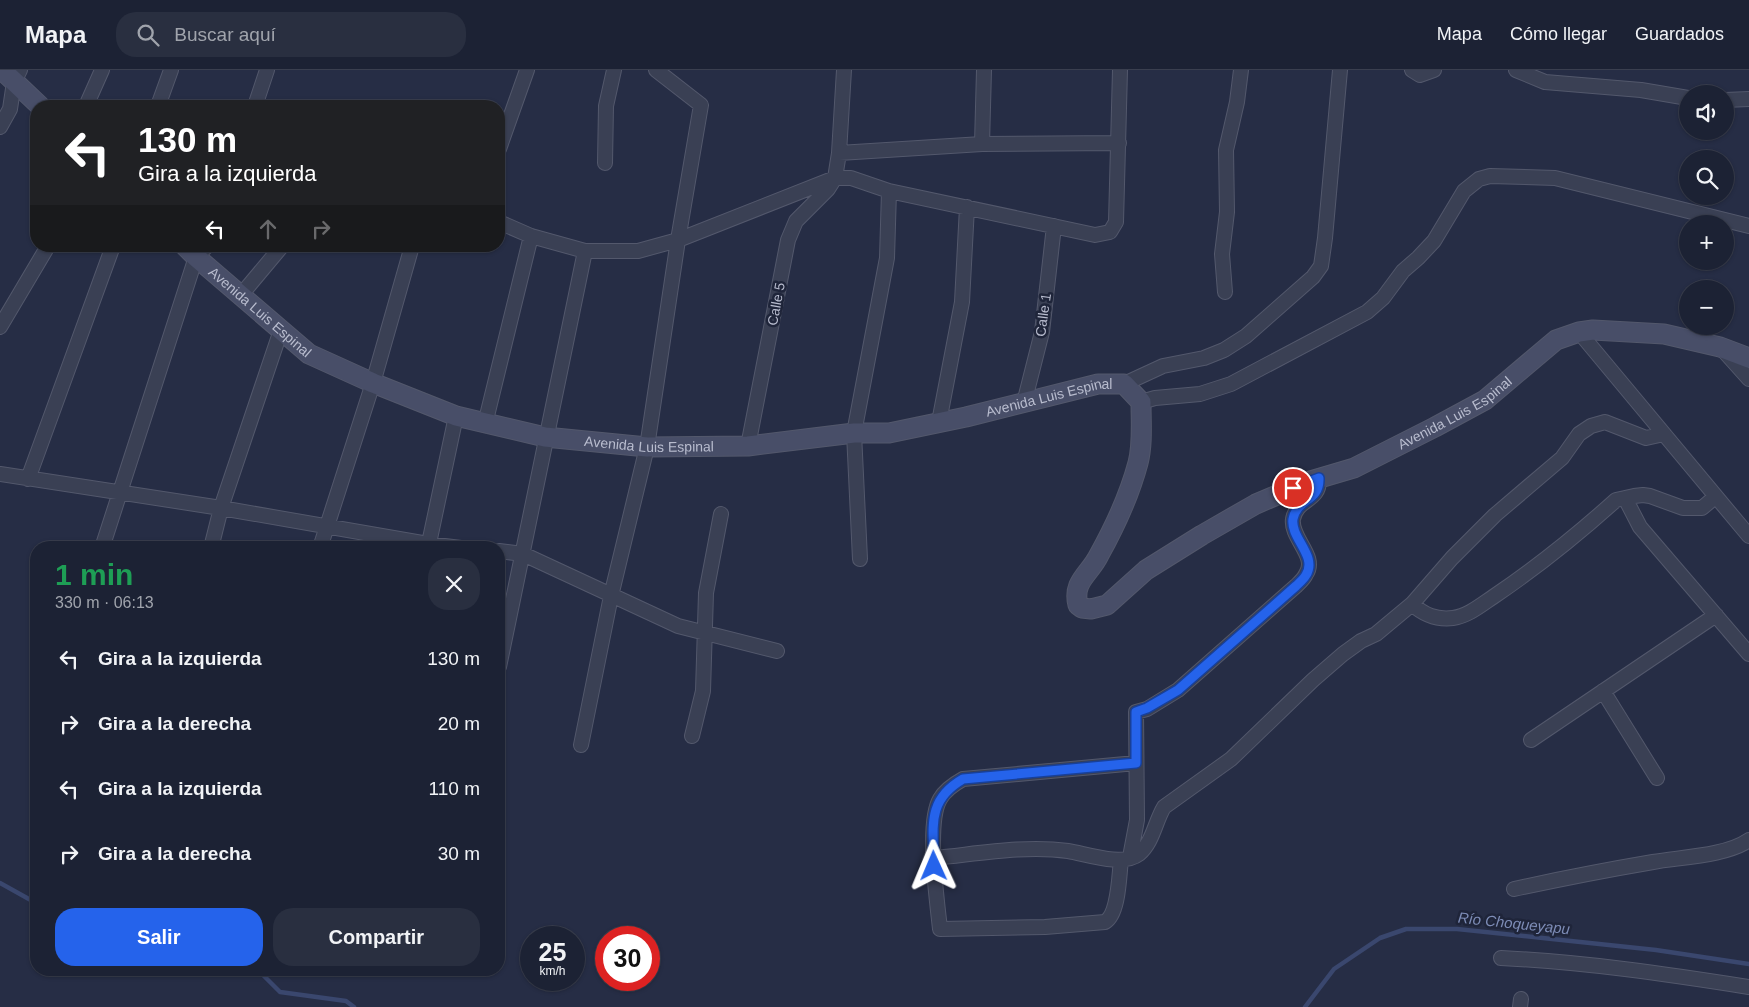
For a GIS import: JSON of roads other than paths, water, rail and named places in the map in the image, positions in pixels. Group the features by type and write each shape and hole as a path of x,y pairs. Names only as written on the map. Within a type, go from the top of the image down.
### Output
{"street":[{"path":"89,100 102,70"},
{"path":"160,100 171,70"},
{"path":"257,100 267,70"},
{"path":"505,132 527,70"},
{"path":"605,163 606,106 614,70"},
{"path":"836,178 844,70"},
{"path":"982,144 984,70"},
{"path":"505,225 531,236 585,251 638,251 678,240 836,178 851,178 889,191 1095,235 1110,232 1116,222 1120,70"},
{"path":"1225,292 1222,254 1227,212 1226,150 1237,102 1241,70"},
{"path":"1124,384 1163,366 1204,358 1224,350 1246,336 1313,277 1321,266 1326,238 1340,70"},
{"path":"1412,70 1420,75 1434,70"},
{"path":"1516,70 1546,82 1641,90 1679,96"},
{"path":"581,745 611,596 647,448 678,240 701,105 662,72"},
{"path":"12,74 35,100"},
{"path":"0,127 10,109 12,74"},
{"path":"1734,100 1749,99"},
{"path":"839,153 982,144 1118,143"},
{"path":"1141,402 1156,398 1200,394 1231,384 1367,312 1383,298 1403,271 1434,241 1464,191 1479,179 1490,176 1555,178 1749,226"},
{"name":"Calle 5","path":"748,446 788,240 796,221 828,189 836,178"},
{"path":"860,560 854,433 887,258 889,191"},
{"path":"939,422 962,302 967,207"},
{"name":"Calle 1","path":"1024,403 1042,332 1054,226"},
{"path":"484,424 531,236"},
{"path":"505,639 545,437 585,251"},
{"path":"0,327 44,252"},
{"path":"28,479 111,252"},
{"path":"104,541 195,252"},
{"name":"Avenida Luis Espinal","path":"198,252 241,295 309,354 373,383 456,416 545,437 647,448 748,446 854,433 889,433 1024,403 1098,384 1124,384 1141,402 1141,434 1138,462 1116,522 1098,557 1080,582 1076,591 1078,605 1091,610 1107,604 1146,570 1202,534 1256,504 1319,478 1354,468 1485,400 1556,340 1579,332 1593,330 1664,334 1720,347 1749,358"},
{"path":"241,295 277,252"},
{"path":"322,541 373,383 410,252"},
{"path":"213,541 221,508 281,330"},
{"path":"1579,332 1749,536"},
{"path":"1720,347 1749,379"},
{"path":"429,541 456,416"},
{"path":"934,858 1042,850 1125,858 1138,855 1152,836 1157,818 1164,807 1231,760 1313,680 1343,654 1360,641 1376,634 1412,604 1452,558 1495,515 1562,458 1579,434 1591,426 1605,422 1646,438 1664,434"},
{"path":"0,474 221,508 401,541"},
{"path":"1136,763 963,779 952,785 939,799 933,820 940,929 1045,927 1105,922 1110,919 1114,910 1125,858 1137,820 1136,712 1147,708 1178,690 1296,586 1307,574 1308,558 1294,530 1293,521 1299,506 1316,494 1319,478"},
{"path":"1412,604 1421,612 1442,619 1456,618 1470,613 1522,578 1616,500 1634,496 1650,496 1683,508 1702,508 1716,497"},
{"path":"1625,498 1640,527 1749,654"},
{"path":"692,736 703,691 706,593 721,514"},
{"path":"505,552 523,554 678,626 777,651"},
{"path":"1531,740 1716,615"},
{"path":"1603,691 1657,778"},
{"path":"1514,889 1652,862 1720,851 1733,848 1749,840"},
{"path":"1501,958 1558,961 1635,969 1749,987"}],"waterway":[{"name":"Río Choqueyapu","path":"0,883 30,900"},
{"name":"Río Choqueyapu","path":"1305,1007 1334,969 1380,938 1406,929 1457,929 1656,950 1749,964"},
{"name":"Río Choqueyapu","path":"264,976 280,992 346,1001 354,1007"}]}
